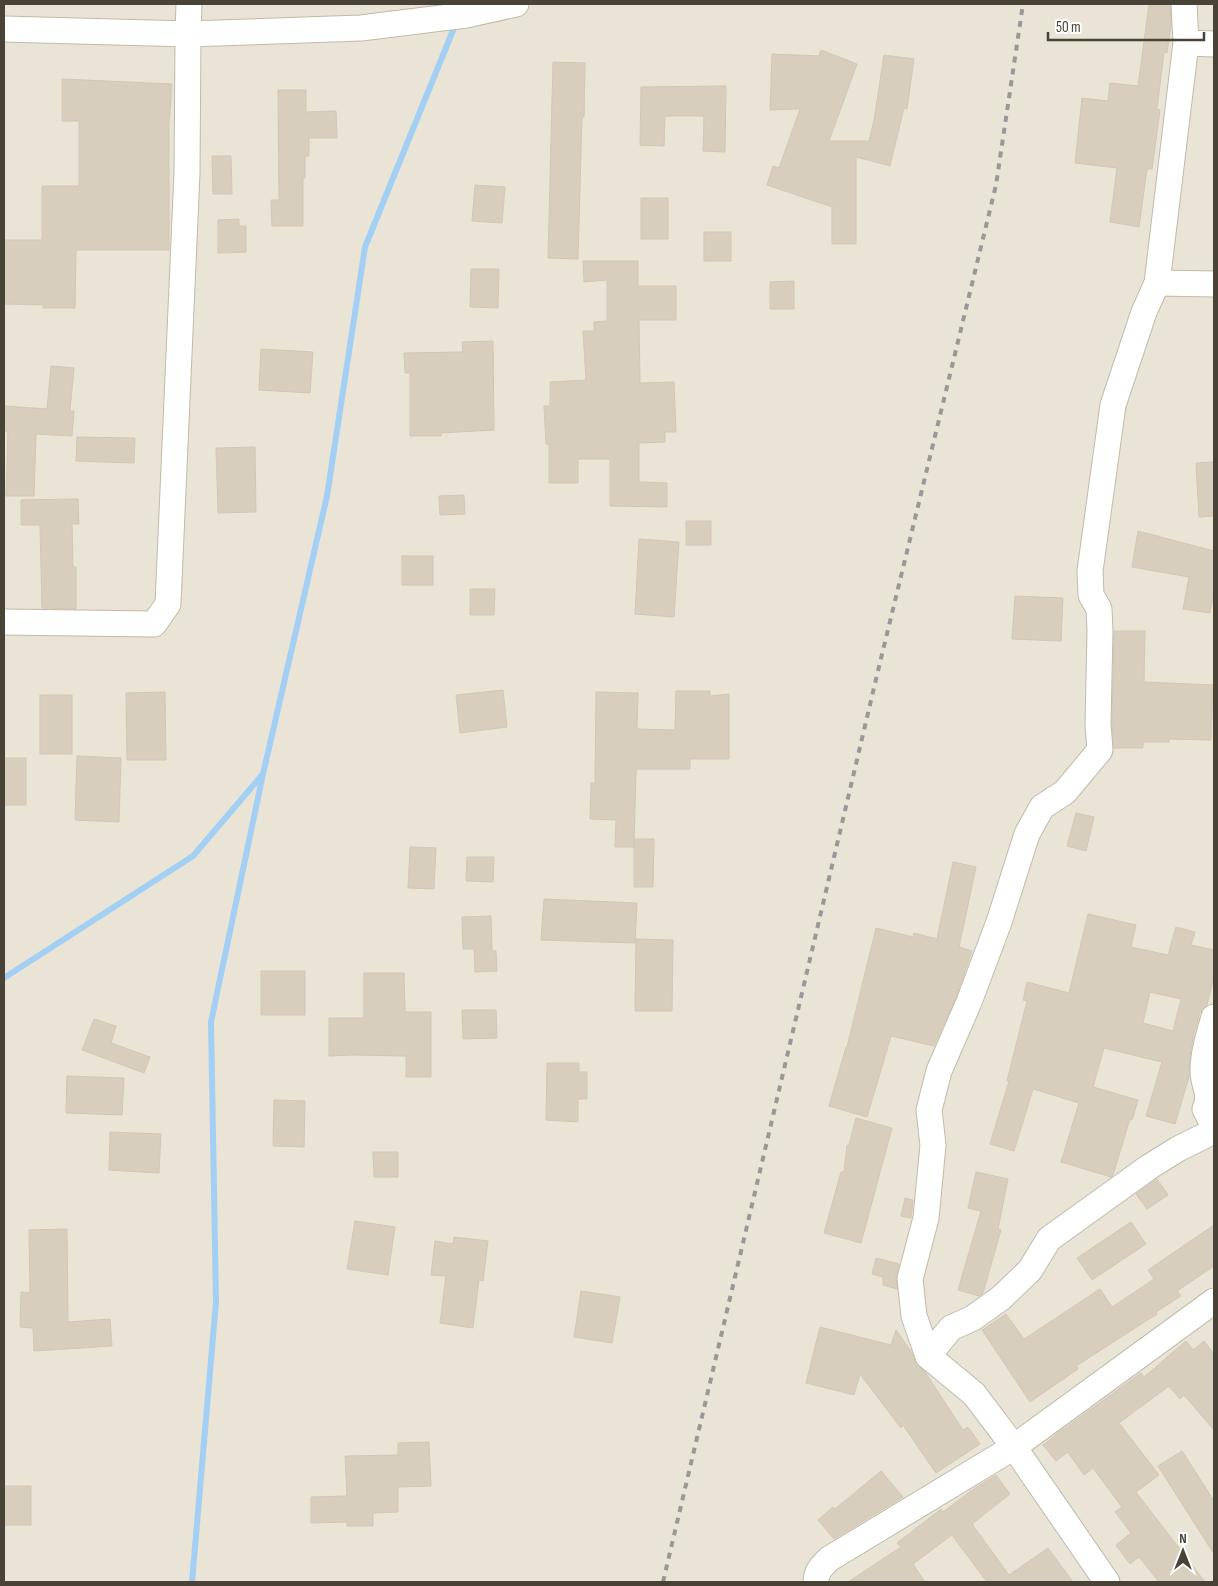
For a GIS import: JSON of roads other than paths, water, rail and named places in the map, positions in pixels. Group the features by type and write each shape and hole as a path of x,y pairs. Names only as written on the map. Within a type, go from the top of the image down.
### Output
{"street":[{"path":"4,622 154,624 168,604 187,173 189,4"},
{"path":"4,29 188,34 361,28 466,15 516,4"},
{"path":"1107,1582 1014,1446 974,1394 928,1356 914,1316 910,1279 926,1218 933,1145 929,1110 939,1071 999,922 1028,834 1042,807 1065,792 1100,750 1098,724 1099,609 1091,595 1090,571 1113,405 1144,312 1158,283 1186,43 1184,4"},
{"path":"1186,43 1214,44"},
{"path":"1158,283 1214,284"},
{"path":"928,1356 951,1328 973,1318 1002,1298 1030,1270 1049,1239 1150,1167 1214,1129 1205,1109 1210,1100 1203,1072 1205,1050 1214,1017"},
{"path":"816,1582 816,1575 820,1567 829,1559 1014,1446 1214,1302"}],"waterway":[{"path":"192,1582 216,1302 211,1022 263,774 327,496 365,247 456,23"},
{"path":"4,978 193,856 262,775"}],"railway":[{"path":"663,1582 877,675 996,185 1023,4"}]}
